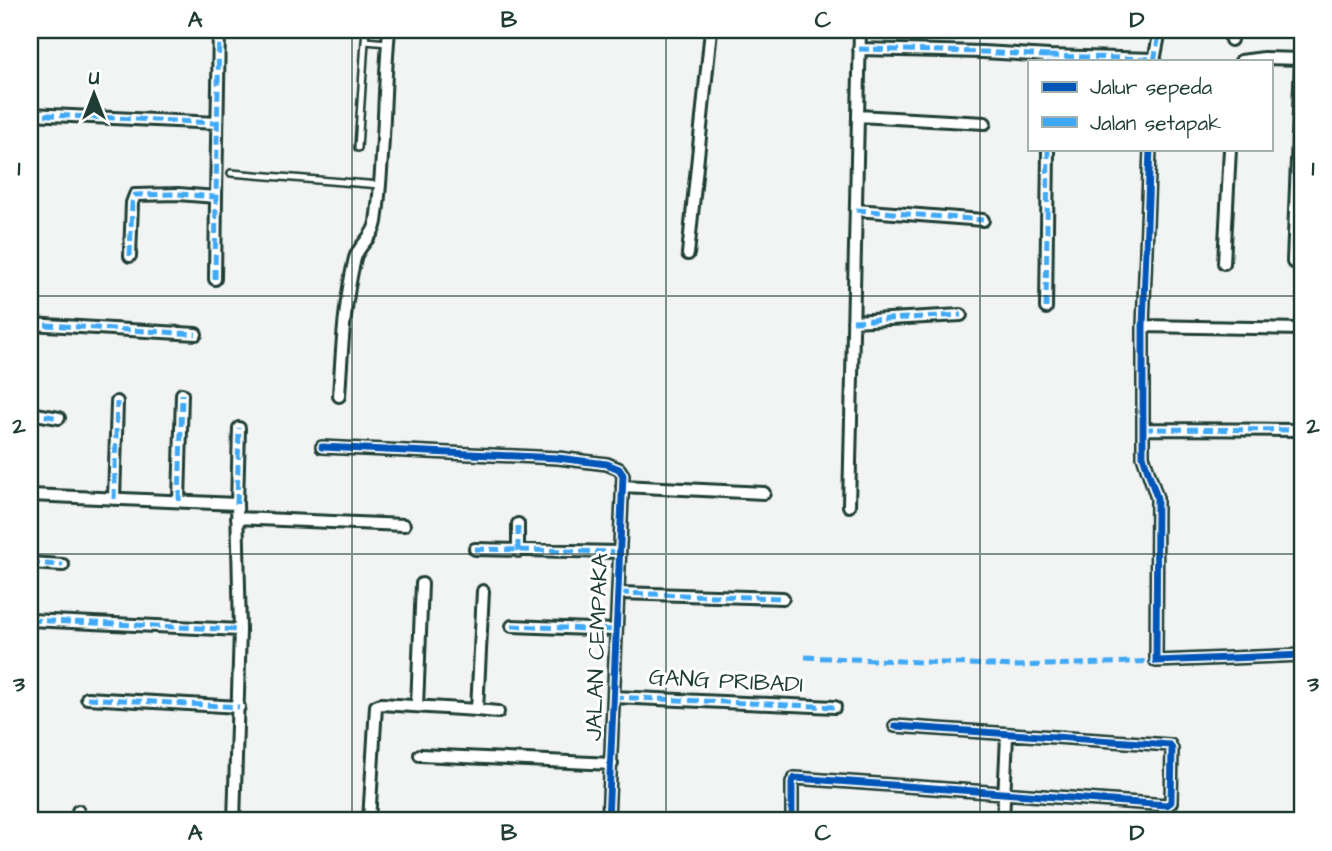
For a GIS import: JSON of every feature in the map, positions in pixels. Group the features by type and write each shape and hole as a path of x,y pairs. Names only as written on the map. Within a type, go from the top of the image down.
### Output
{"street":[{"path":"215,279 219,30"},
{"path":"339,396 344,321 355,258 359,248 376,226 389,30"},
{"path":"688,254 711,30"},
{"path":"849,506 860,30"},
{"path":"859,49 983,52 1049,59 1154,60 1160,30"},
{"path":"1249,60 1302,59 1293,262"},
{"path":"30,114 217,122"},
{"path":"858,116 985,123"},
{"path":"1046,308 1048,150"},
{"path":"1150,150 1143,326 1143,456 1157,498 1156,661 1302,655"},
{"path":"1224,263 1230,150"},
{"path":"130,256 132,203 135,195 216,197"},
{"path":"856,210 983,220"},
{"path":"853,321 961,315"},
{"path":"30,324 196,334"},
{"path":"1143,326 1302,329"},
{"path":"179,501 182,394"},
{"path":"114,499 117,402"},
{"path":"30,412 59,418"},
{"path":"234,821 240,631 237,518 239,428"},
{"path":"1143,429 1302,430"},
{"path":"322,447 558,458 607,464 620,469 623,480 764,493"},
{"name":"JALAN CEMPAKA","path":"608,821 623,480"},
{"path":"30,495 237,504"},
{"path":"237,518 404,525"},
{"path":"518,524 518,551"},
{"path":"475,549 619,552"},
{"path":"30,563 63,565"},
{"path":"417,706 422,584"},
{"path":"477,710 482,591"},
{"path":"619,593 783,598"},
{"path":"30,620 240,631"},
{"path":"512,626 616,630"},
{"name":"GANG PRIBADI","path":"614,697 835,707"},
{"path":"88,698 239,707"},
{"path":"369,821 376,706 381,704 498,712"},
{"path":"792,821 792,782 795,778 1167,805 1171,802 1170,745 1007,736 895,726"},
{"path":"1003,821 1007,736"},
{"path":"420,755 612,764"}],"lane":[{"path":"358,148 366,30"},
{"path":"365,41 388,43"},
{"path":"231,173 380,186"}],"marked path":[{"path":"130,256 132,203 135,195 216,197 219,30"},
{"path":"1154,60 1160,30"},
{"path":"859,49 983,52 1049,56 1049,60"},
{"path":"1049,56 1154,59"},
{"path":"30,114 217,123"},
{"path":"1046,308 1048,150"},
{"path":"215,279 216,197"},
{"path":"856,210 983,220"},
{"path":"853,321 961,315"},
{"path":"30,324 196,334"},
{"path":"179,501 182,394"},
{"path":"114,499 117,402"},
{"path":"30,413 59,418"},
{"path":"237,504 239,428"},
{"path":"1143,429 1302,430"},
{"path":"518,524 518,551"},
{"path":"475,549 619,552"},
{"path":"30,563 63,565"},
{"path":"619,593 783,598"},
{"path":"30,620 240,630"},
{"path":"512,626 616,630"},
{"path":"805,657 1017,666 1162,661"},
{"path":"614,697 835,707"},
{"path":"87,698 239,707"},
{"path":"77,821 78,811"}],"cycle path":[{"path":"1150,150 1143,326 1143,456 1157,498 1156,661 1302,655"},
{"path":"322,447 558,458 607,464 619,469 623,475 608,821"},
{"path":"792,821 792,782 795,778 1167,805 1171,802 1170,745 895,726"}]}
